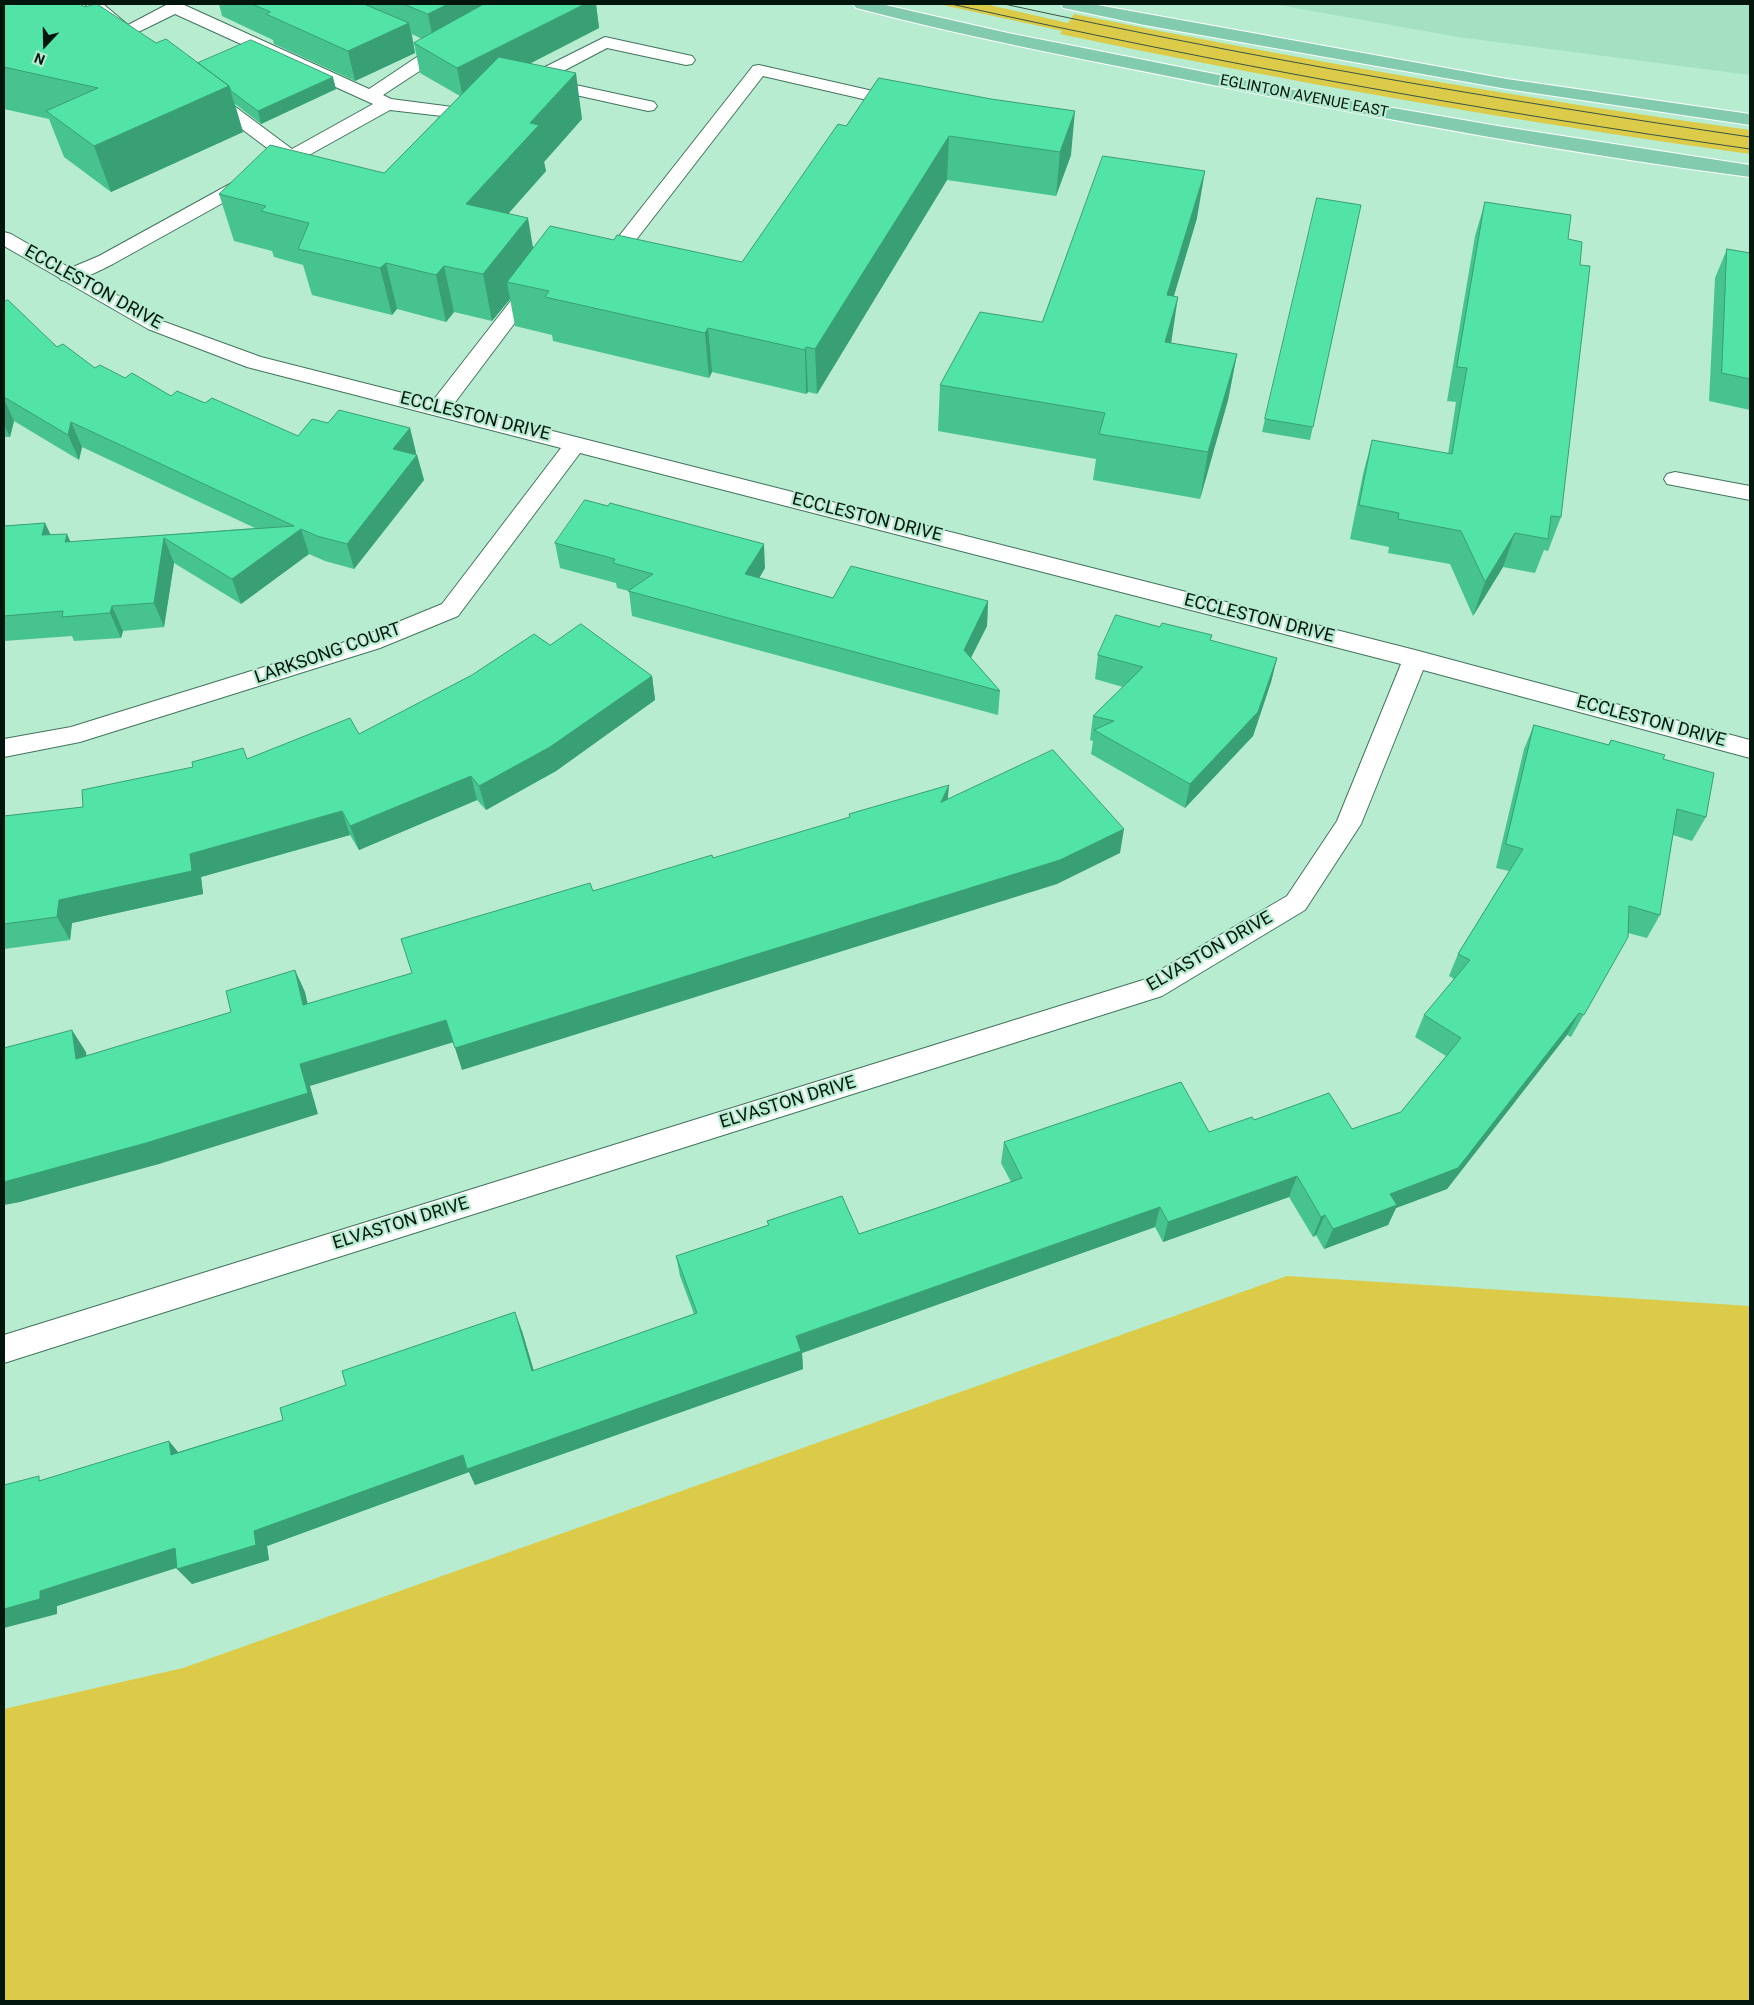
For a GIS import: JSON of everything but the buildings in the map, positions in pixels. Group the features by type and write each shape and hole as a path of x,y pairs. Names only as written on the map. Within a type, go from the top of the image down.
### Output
{"main road":[{"name":"EGLINTON AVENUE EAST","path":"862,4 902,15 1137,65 1346,106 1501,133 1750,171"},
{"path":"1069,4 1153,22 1497,83 1750,120"}],"street":[{"path":"93,4 141,45"},
{"path":"126,33 178,6 387,104 476,110 455,128"},
{"path":"507,93 605,42 686,60"},
{"path":"370,96 435,53 452,44"},
{"path":"418,45 435,53"},
{"path":"609,263 758,70 918,106"},
{"path":"530,81 648,106"},
{"path":"196,86 291,157"},
{"path":"68,276 106,260 387,104"},
{"path":"264,172 293,179"},
{"name":"ECCLESTON DRIVE","path":"4,238 155,325 254,362 1416,659 1750,749"},
{"path":"439,408 547,267"},
{"name":"LARKSONG COURT","path":"4,748 71,736 372,642 450,610 576,443"},
{"path":"1675,479 1750,494"},
{"name":"ELVASTON DRIVE","path":"4,1349 1152,988 1296,903 1348,824 1416,659"}],"shaded area":[{"path":"938,4 985,4 1068,23 1074,14 1242,47 1411,77 1580,105 1750,130 1750,154 1491,115 1318,85 1060,34 1062,31"},
{"path":"1273,4 1750,4 1750,75 1458,37"},
{"path":"1287,1276 1750,1306 1750,2001 4,2001 4,1709 183,1668"}],"tram line":[{"path":"951,4 1050,26 1349,84 1549,119 1750,149"},
{"path":"1004,4 1097,24 1376,77 1750,137"}]}
